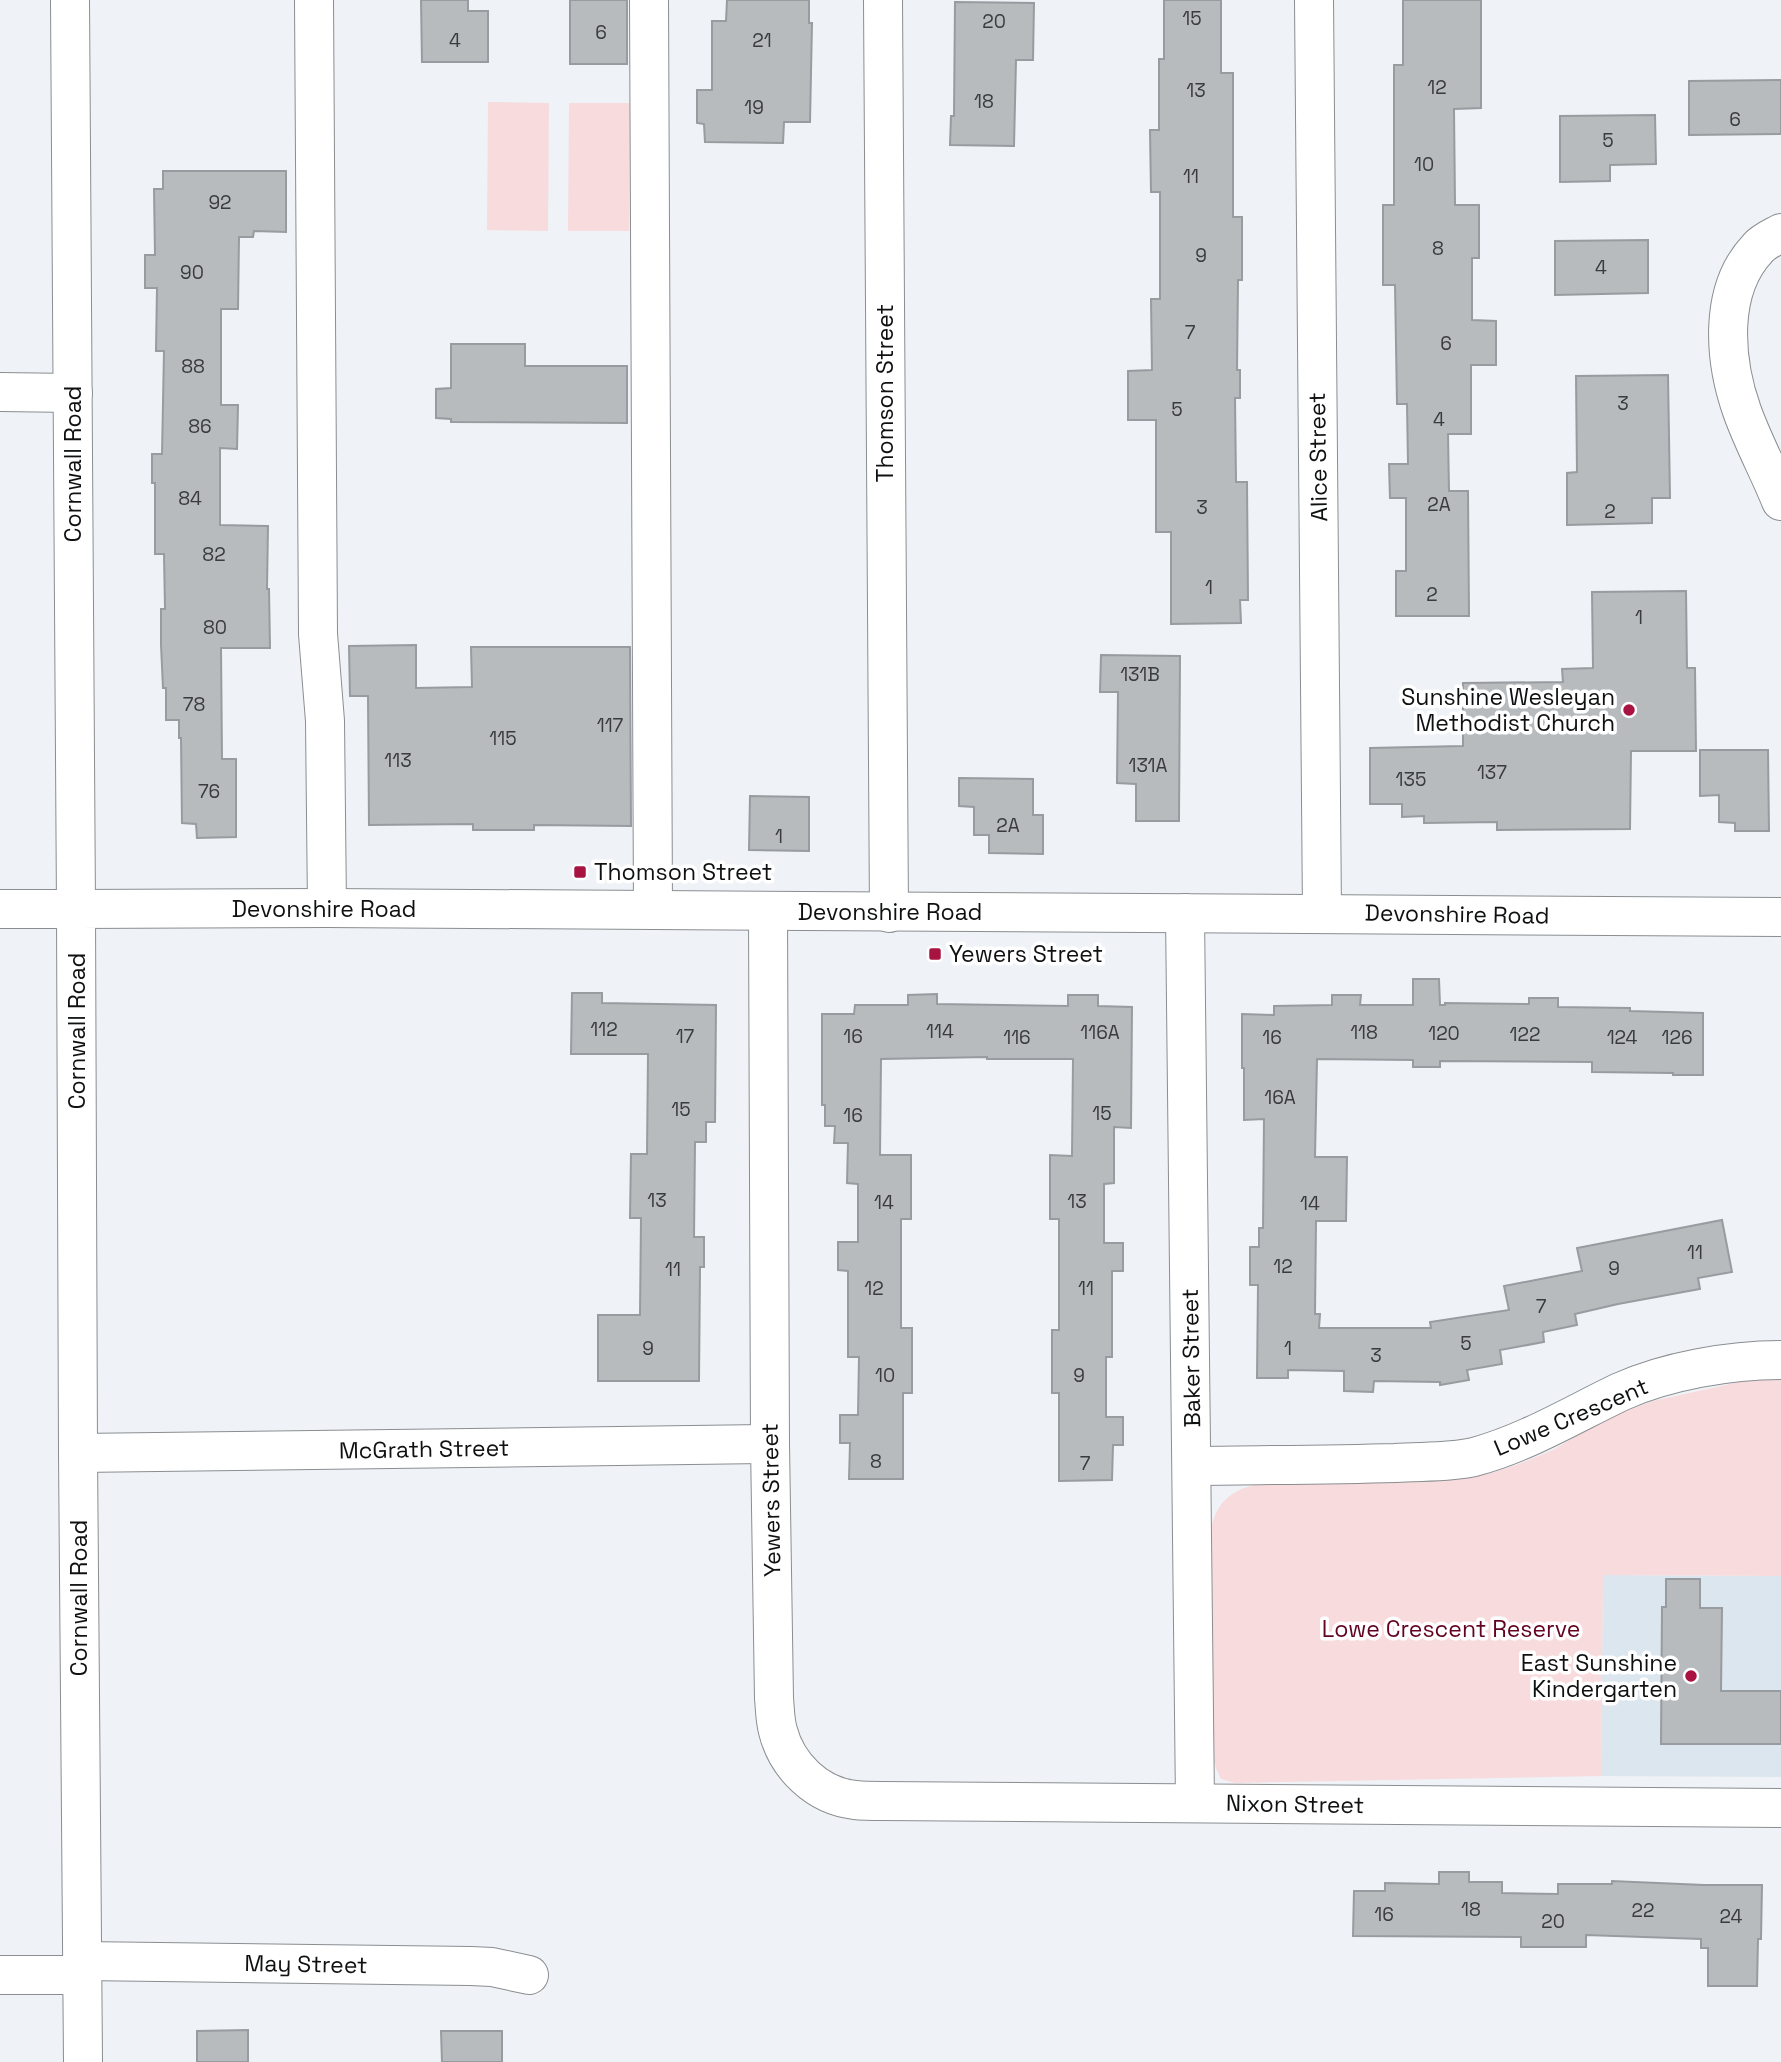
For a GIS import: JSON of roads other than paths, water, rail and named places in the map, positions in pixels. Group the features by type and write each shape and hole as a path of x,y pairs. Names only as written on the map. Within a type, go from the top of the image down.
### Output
{"street":[{"name":"Cornwall Road","path":"71,0 83,2062"},
{"path":"314,0 318,634 326,721 327,908"},
{"path":"649,0 653,910"},
{"name":"Thomson Street","path":"883,0 889,913"},
{"name":"Alice Street","path":"1314,0 1322,913"},
{"path":"1781,233 1760,246 1743,268 1731,295 1728,337 1732,372 1741,408 1781,501"},
{"path":"0,392 73,393"},
{"name":"Devonshire Road","path":"0,909 327,908 1781,917"},
{"name":"Yewers Street","path":"768,912 769,1444 774,1698 777,1729 785,1751 795,1767 812,1783"},
{"name":"Baker Street","path":"1185,913 1195,1803"},
{"name":"Lowe Crescent","path":"1192,1466 1356,1464 1469,1458 1501,1449 1622,1391 1668,1376 1727,1363 1781,1360"},
{"name":"McGrath Street","path":"78,1453 769,1444"},
{"name":"Nixon Street","path":"812,1783 828,1793 853,1800 1781,1808"},
{"name":"May Street","path":"0,1975 82,1968 471,1966 492,1967 528,1975"}],"place":[{"name":"Sunshine Wesleyan Methodist Church","path":"1629,710"},
{"name":"Thomson Street","path":"580,872"},
{"name":"Yewers Street","path":"935,954"},
{"name":"East Sunshine Kindergarten","path":"1691,1676"}],"park label":[{"name":"Lowe Crescent Reserve","path":"1451,1629"}]}
